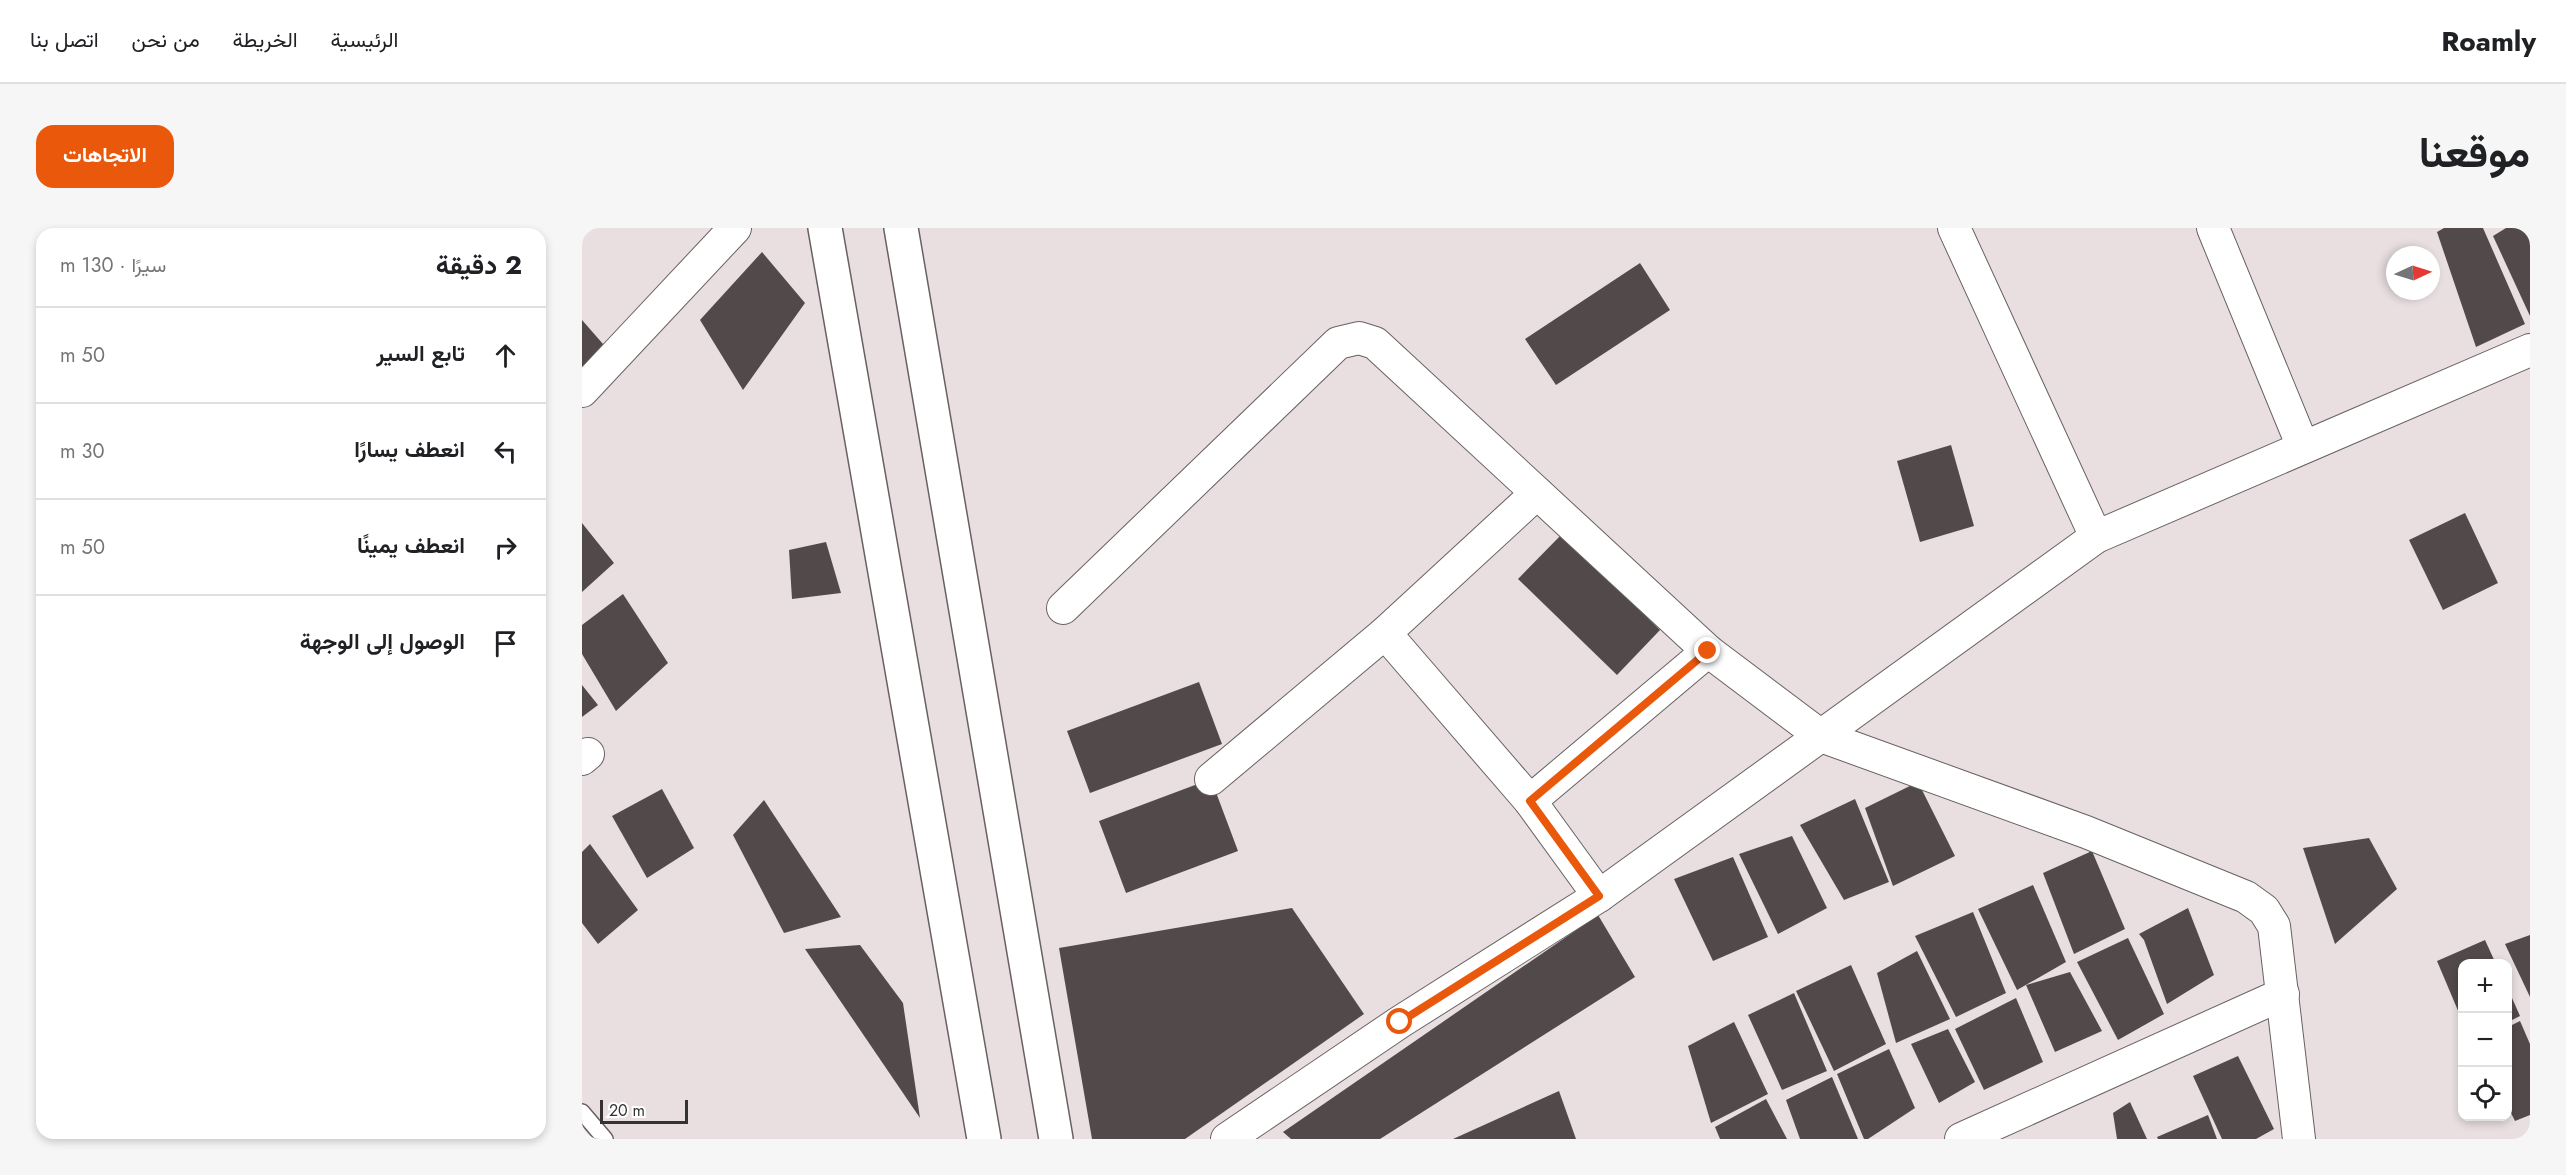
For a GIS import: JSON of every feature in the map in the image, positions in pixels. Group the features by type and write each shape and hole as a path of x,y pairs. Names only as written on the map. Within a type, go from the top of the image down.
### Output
{"main road":[{"path":"825,228 984,1139"},
{"path":"901,228 1056,1139"}],"street":[{"path":"582,392 735,228"},
{"path":"1954,228 2096,537"},
{"path":"2213,228 2303,447"},
{"path":"1063,608 1338,343 1359,338 1375,343 1708,651 1821,736 2086,832 2246,897 2264,910 2274,926 2299,1139"},
{"path":"1227,1139 1400,1022 1599,896 2096,537 2530,350"},
{"path":"1211,780 1385,633 1537,493"},
{"path":"1385,633 1530,801 1599,896"},
{"path":"1530,801 1708,651"},
{"path":"1961,1139 2283,994"}],"lane":[{"path":"582,1112 605,1139"}],"building":[{"path":"2444,228 2483,228 2525,324 2476,347 2437,232"},
{"path":"2506,228 2530,228 2530,316 2493,236"},
{"path":"762,252 805,303 743,390 700,320"},
{"path":"1640,263 1670,310 1556,385 1525,339"},
{"path":"582,320 610,352 582,374"},
{"path":"1951,445 1974,526 1920,542 1897,461"},
{"path":"2465,513 2498,583 2443,610 2409,540"},
{"path":"582,523 614,563 582,592"},
{"path":"1562,534 1660,630 1617,675 1518,579"},
{"path":"826,542 841,593 792,599 789,550"},
{"path":"623,594 668,663 616,711 582,654 582,625"},
{"path":"1199,682 1222,744 1090,793 1067,731"},
{"path":"582,685 598,705 582,717"},
{"path":"1211,779 1238,851 1126,893 1099,821"},
{"path":"1918,782 1955,856 1893,886 1865,808"},
{"path":"662,789 694,848 647,878 612,816"},
{"path":"1855,799 1889,882 1844,900 1800,825"},
{"path":"764,800 841,917 784,933 733,835"},
{"path":"1792,836 1827,908 1778,934 1739,854"},
{"path":"2369,838 2397,889 2335,944 2303,848"},
{"path":"590,844 638,910 598,944 582,923 582,852"},
{"path":"2092,851 2125,929 2074,954 2043,873"},
{"path":"1733,857 1768,937 1713,961 1674,879"},
{"path":"2033,885 2066,962 2017,990 1978,909"},
{"path":"1292,908 1364,1014 1185,1139 1092,1139 1059,948"},
{"path":"2188,908 2214,975 2167,1004 2144,940 2139,934"},
{"path":"1973,912 2006,993 1956,1017 1915,936"},
{"path":"1598,915 1635,977 1380,1139 1291,1139 1283,1132"},
{"path":"2530,935 2530,997 2505,944"},
{"path":"2128,938 2164,1014 2118,1040 2077,962"},
{"path":"2485,940 2494,959 2458,959 2458,1011 2437,961"},
{"path":"860,945 903,1003 920,1118 805,949"},
{"path":"1917,951 1950,1019 1896,1043 1877,973"},
{"path":"1851,965 1886,1044 1834,1071 1796,991"},
{"path":"2070,972 2102,1031 2055,1052 2026,985"},
{"path":"1794,993 1827,1071 1782,1090 1748,1015"},
{"path":"2016,998 2043,1062 1984,1090 1955,1029"},
{"path":"2512,998 2520,1016 2512,1020"},
{"path":"2520,1021 2530,1044 2530,1115 2515,1121 2512,1115 2512,1025"},
{"path":"1734,1022 1768,1094 1711,1123 1688,1046"},
{"path":"1948,1029 1975,1082 1939,1103 1911,1044"},
{"path":"1889,1049 1915,1108 1868,1139 1864,1139 1837,1074"},
{"path":"2238,1056 2274,1129 2256,1139 2222,1139 2193,1076"},
{"path":"1832,1077 1858,1139 1800,1139 1786,1100"},
{"path":"1559,1091 1576,1139 1453,1139"},
{"path":"1766,1099 1787,1139 1720,1139 1715,1127"},
{"path":"2130,1102 2147,1139 2117,1139 2113,1113"},
{"path":"2208,1115 2217,1139 2158,1139 2157,1137"}],"route":[{"path":"1400,1022 1599,896 1530,801 1708,651"}]}
